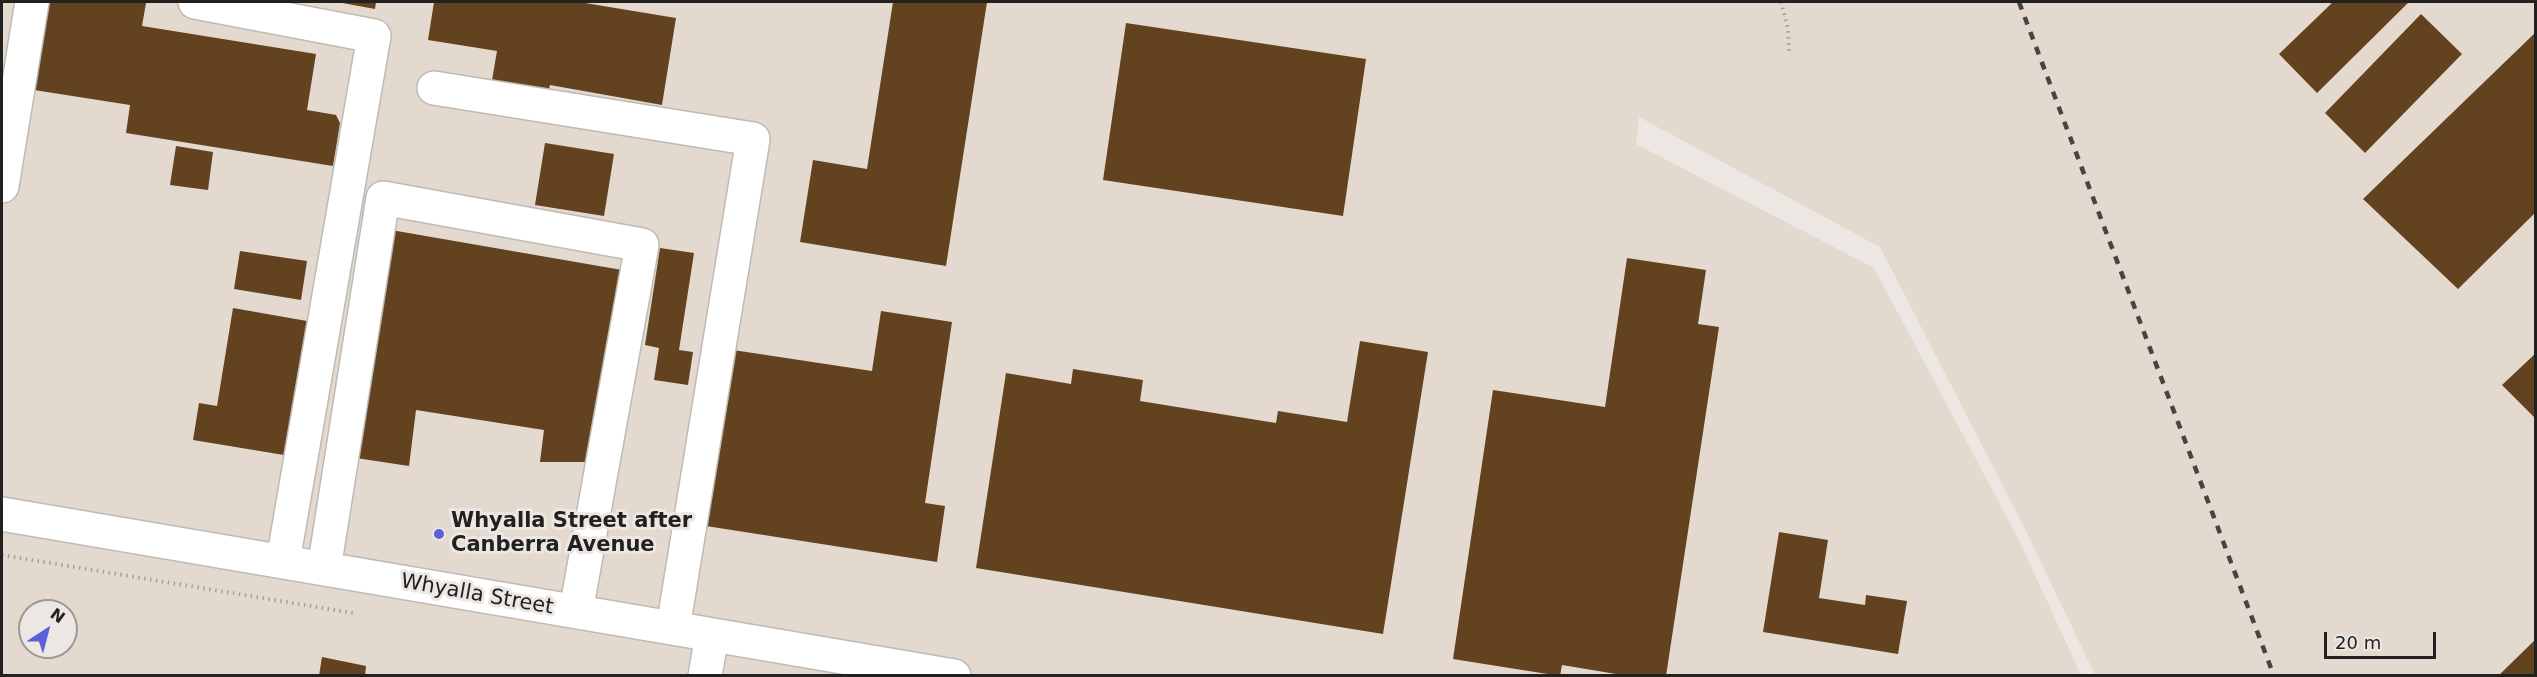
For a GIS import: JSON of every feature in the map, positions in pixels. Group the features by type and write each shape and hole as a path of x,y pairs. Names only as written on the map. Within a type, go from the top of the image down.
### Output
{"street":[{"path":"195,2 374,36 283,561"},
{"path":"2,186 20,21"},
{"path":"434,88 753,140 673,628"},
{"path":"324,569 383,198 642,244 576,611"},
{"name":"Whyalla Street","path":"2,514 954,675"},
{"path":"705,675 712,635"}],"path":[{"path":"1781,2 1788,29 1789,51"}],"shaded area":[{"path":"2,2 2535,2 2535,675 2095,675 2025,529 1880,247 1639,117 1636,144 1874,268 2018,538 2081,675 2,675"}],"building":[{"path":"48,2 146,3 142,26 316,54 307,110 336,115 340,123 333,166 126,133 130,105 34,90"},
{"path":"337,2 376,2 375,9"},
{"path":"434,2 579,2 676,18 662,105 550,85 547,96 491,86 497,51 428,40"},
{"path":"893,2 987,2 946,266 800,242 813,160 867,169"},
{"path":"2333,2 2409,2 2317,93 2279,54"},
{"path":"2421,14 2462,54 2365,153 2325,113"},
{"path":"1126,23 1366,59 1343,216 1103,180"},
{"path":"2536,32 2536,212 2458,289 2363,199"},
{"path":"545,143 614,154 604,216 535,205"},
{"path":"176,146 213,152 208,190 170,185"},
{"path":"391,230 622,270 585,462 540,462 544,430 416,410 409,466 356,458"},
{"path":"660,248 694,253 679,350 693,352 688,385 654,380 659,348 645,345"},
{"path":"240,251 307,261 301,300 234,289"},
{"path":"1627,258 1706,270 1698,324 1719,327 1666,676 1628,676 1562,665 1560,676 1453,659 1493,390 1605,407"},
{"path":"233,308 307,321 284,455 193,440 199,403 217,406"},
{"path":"881,311 952,322 925,503 945,506 937,562 706,526 733,350 872,371"},
{"path":"1360,341 1428,352 1383,634 976,568 1006,373 1071,384 1073,369 1143,380 1140,401 1276,423 1278,411 1347,422"},
{"path":"2536,353 2536,419 2502,385"},
{"path":"1779,532 1828,540 1819,598 1865,605 1866,595 1907,601 1898,654 1763,632"},
{"path":"2536,639 2536,676 2498,676"},
{"path":"322,657 366,666 365,676 319,676"}],"railway":[{"path":"2019,2 2274,676"}],"place":[{"name":"Whyalla Street after Canberra Avenue","path":"439,534"}]}
